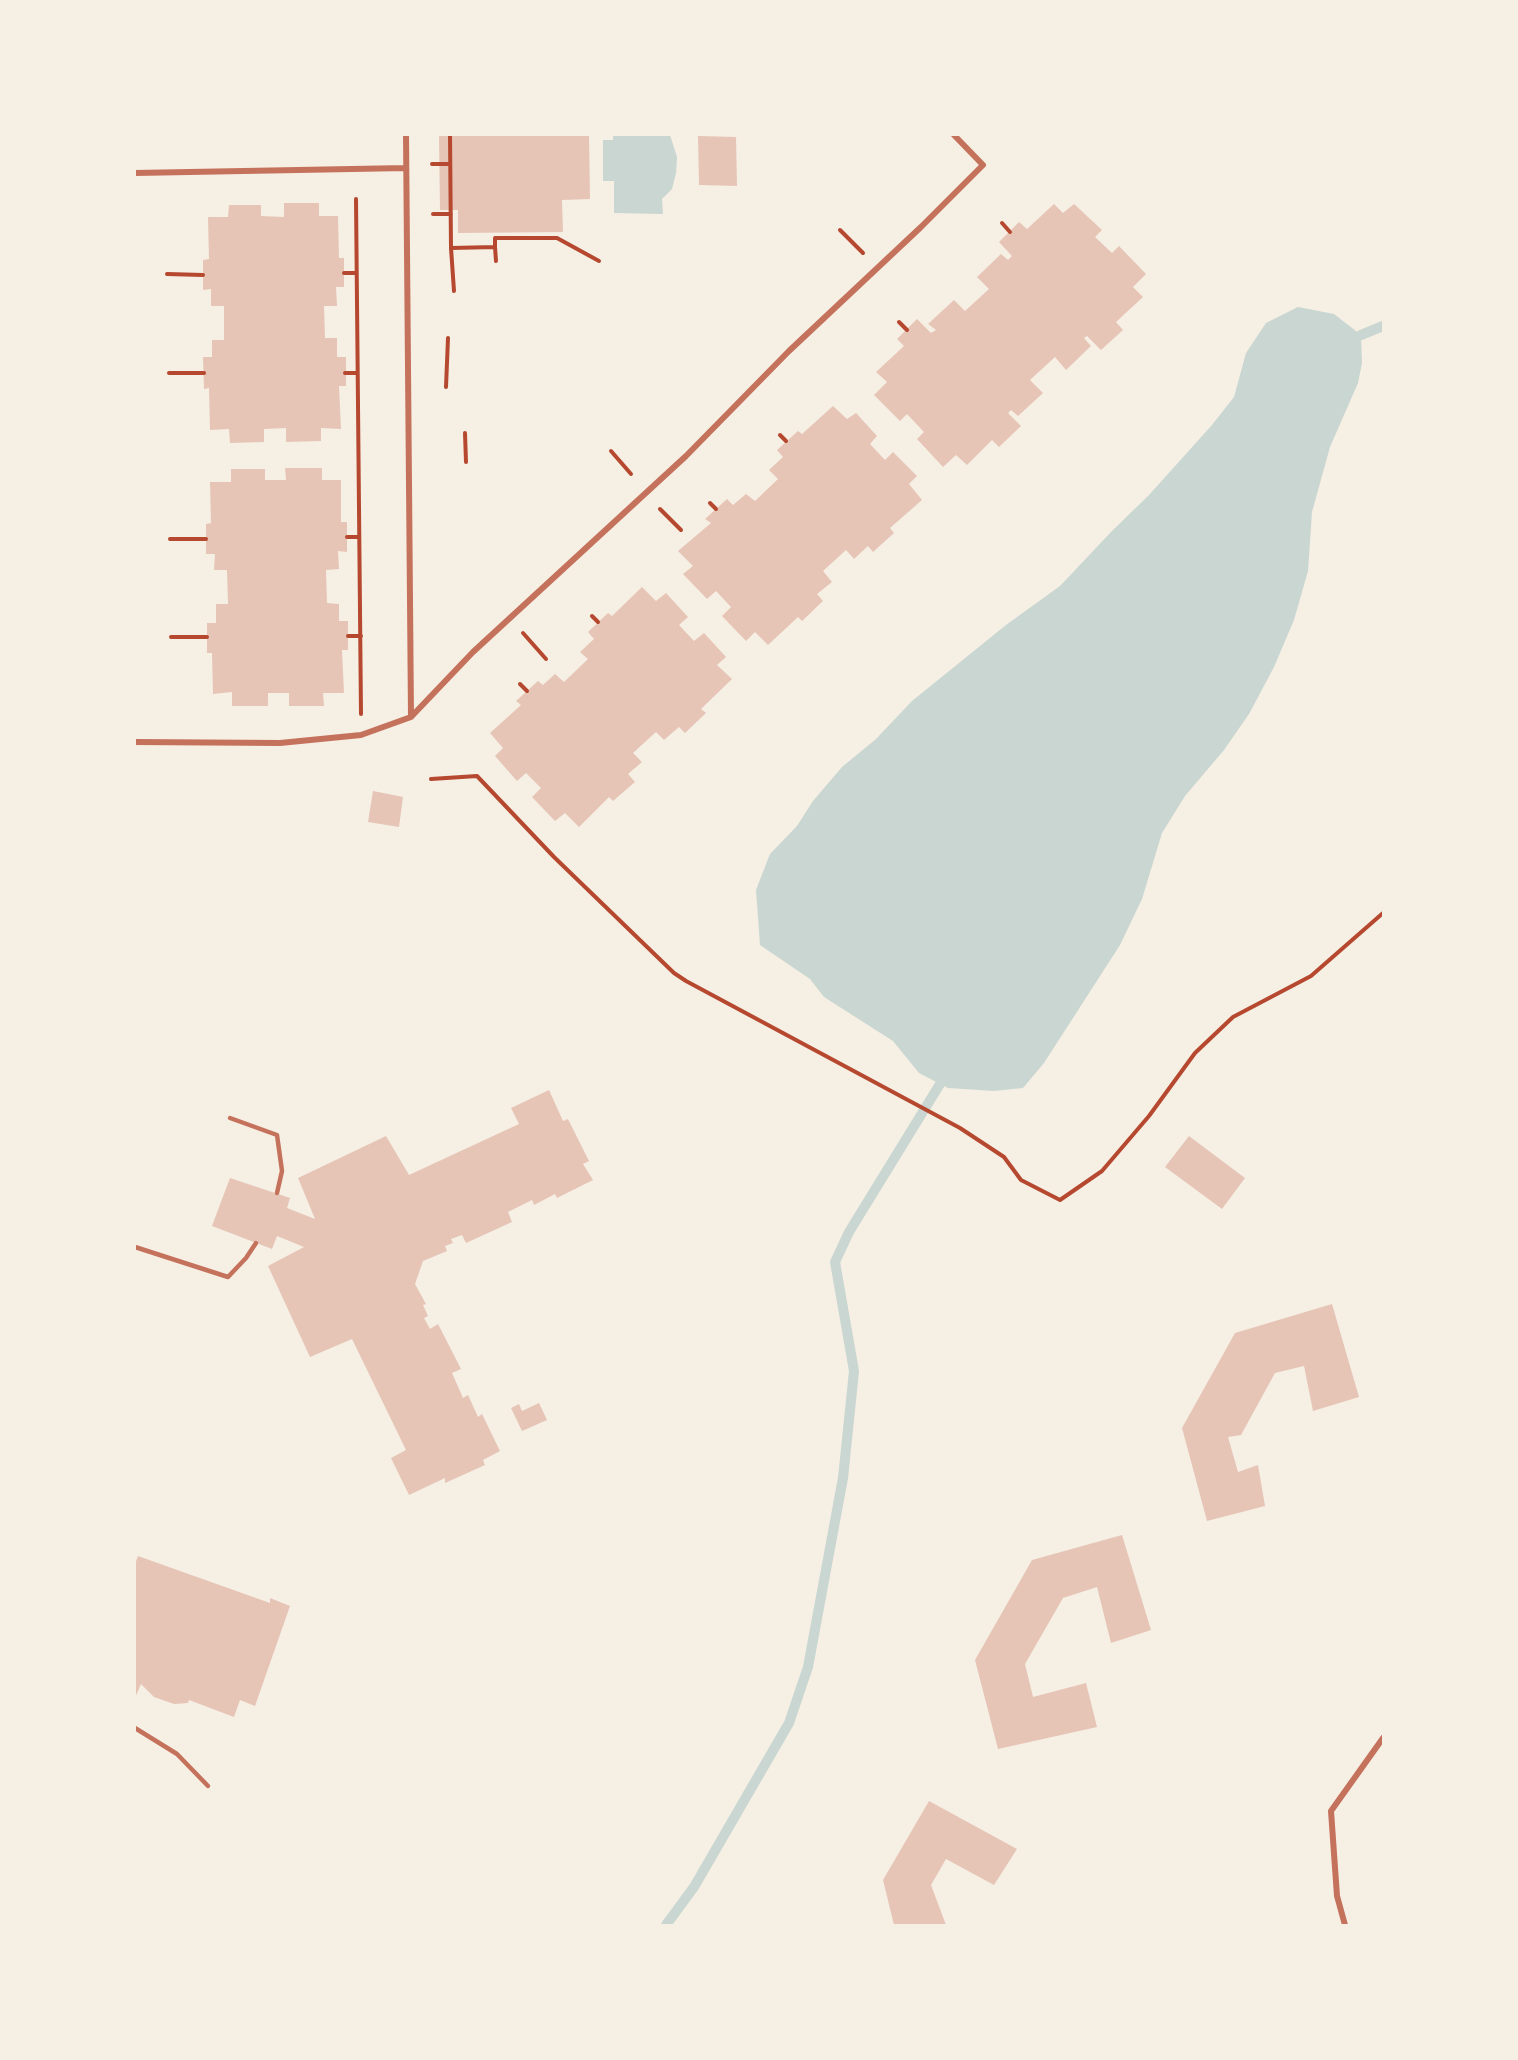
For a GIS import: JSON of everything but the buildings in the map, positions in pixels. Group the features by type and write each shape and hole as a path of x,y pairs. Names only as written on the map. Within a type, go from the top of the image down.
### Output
{"street":[{"path":"406,135 411,717"},
{"path":"135,742 280,743 361,735 411,717 473,652 686,456 789,351 983,165 954,135"},
{"path":"135,173 406,168"},
{"path":"1345,1925 1337,1896 1331,1812 1383,1737"}],"lane":[{"path":"230,1118 277,1135 282,1171 278,1193"},
{"path":"135,1247 228,1277 246,1258 256,1243"},
{"path":"135,1728 177,1754 208,1786"}],"path":[{"path":"450,135 451,248 454,291"},
{"path":"432,164 450,164"},
{"path":"356,199 361,714"},
{"path":"433,214 451,214"},
{"path":"1002,224 1010,232"},
{"path":"840,230 878,268"},
{"path":"496,261 495,238 556,238 599,261"},
{"path":"451,248 495,247"},
{"path":"344,273 356,273"},
{"path":"167,274 203,275"},
{"path":"899,322 907,330"},
{"path":"446,387 447,338"},
{"path":"169,373 204,373"},
{"path":"345,373 357,373"},
{"path":"465,433 466,462"},
{"path":"780,435 786,441"},
{"path":"611,451 631,474"},
{"path":"710,503 716,509"},
{"path":"660,509 681,530"},
{"path":"347,537 359,537"},
{"path":"170,539 206,539"},
{"path":"592,616 598,622"},
{"path":"509,618 546,659"},
{"path":"348,636 361,636"},
{"path":"171,637 207,637"},
{"path":"520,684 527,691"},
{"path":"431,779 477,776 554,857 674,973 952,1124 1004,1157 1021,1180 1059,1200 1102,1171 1149,1116 1195,1053 1233,1017 1311,976 1383,913"}],"shaded area":[{"path":"613,135 670,135 677,157 676,173 672,189 662,199 663,214 614,213 614,181 603,181 603,140 613,140"},
{"path":"1298,307 1334,314 1361,335 1362,363 1358,383 1330,447 1312,512 1308,571 1294,620 1274,667 1249,714 1224,750 1185,796 1162,833 1142,899 1120,945 1044,1063 1023,1088 994,1091 948,1088 919,1073 893,1041 824,997 810,979 760,945 756,890 770,854 797,826 813,801 842,767 876,739 912,701 1006,625 1060,586 1149,495 1234,397 1246,353 1266,323"}],"waterway":[{"path":"1361,335 1383,326"},
{"path":"666,1925 694,1887 789,1723 808,1667 843,1478 854,1371 835,1262 849,1232 940,1084"}]}
